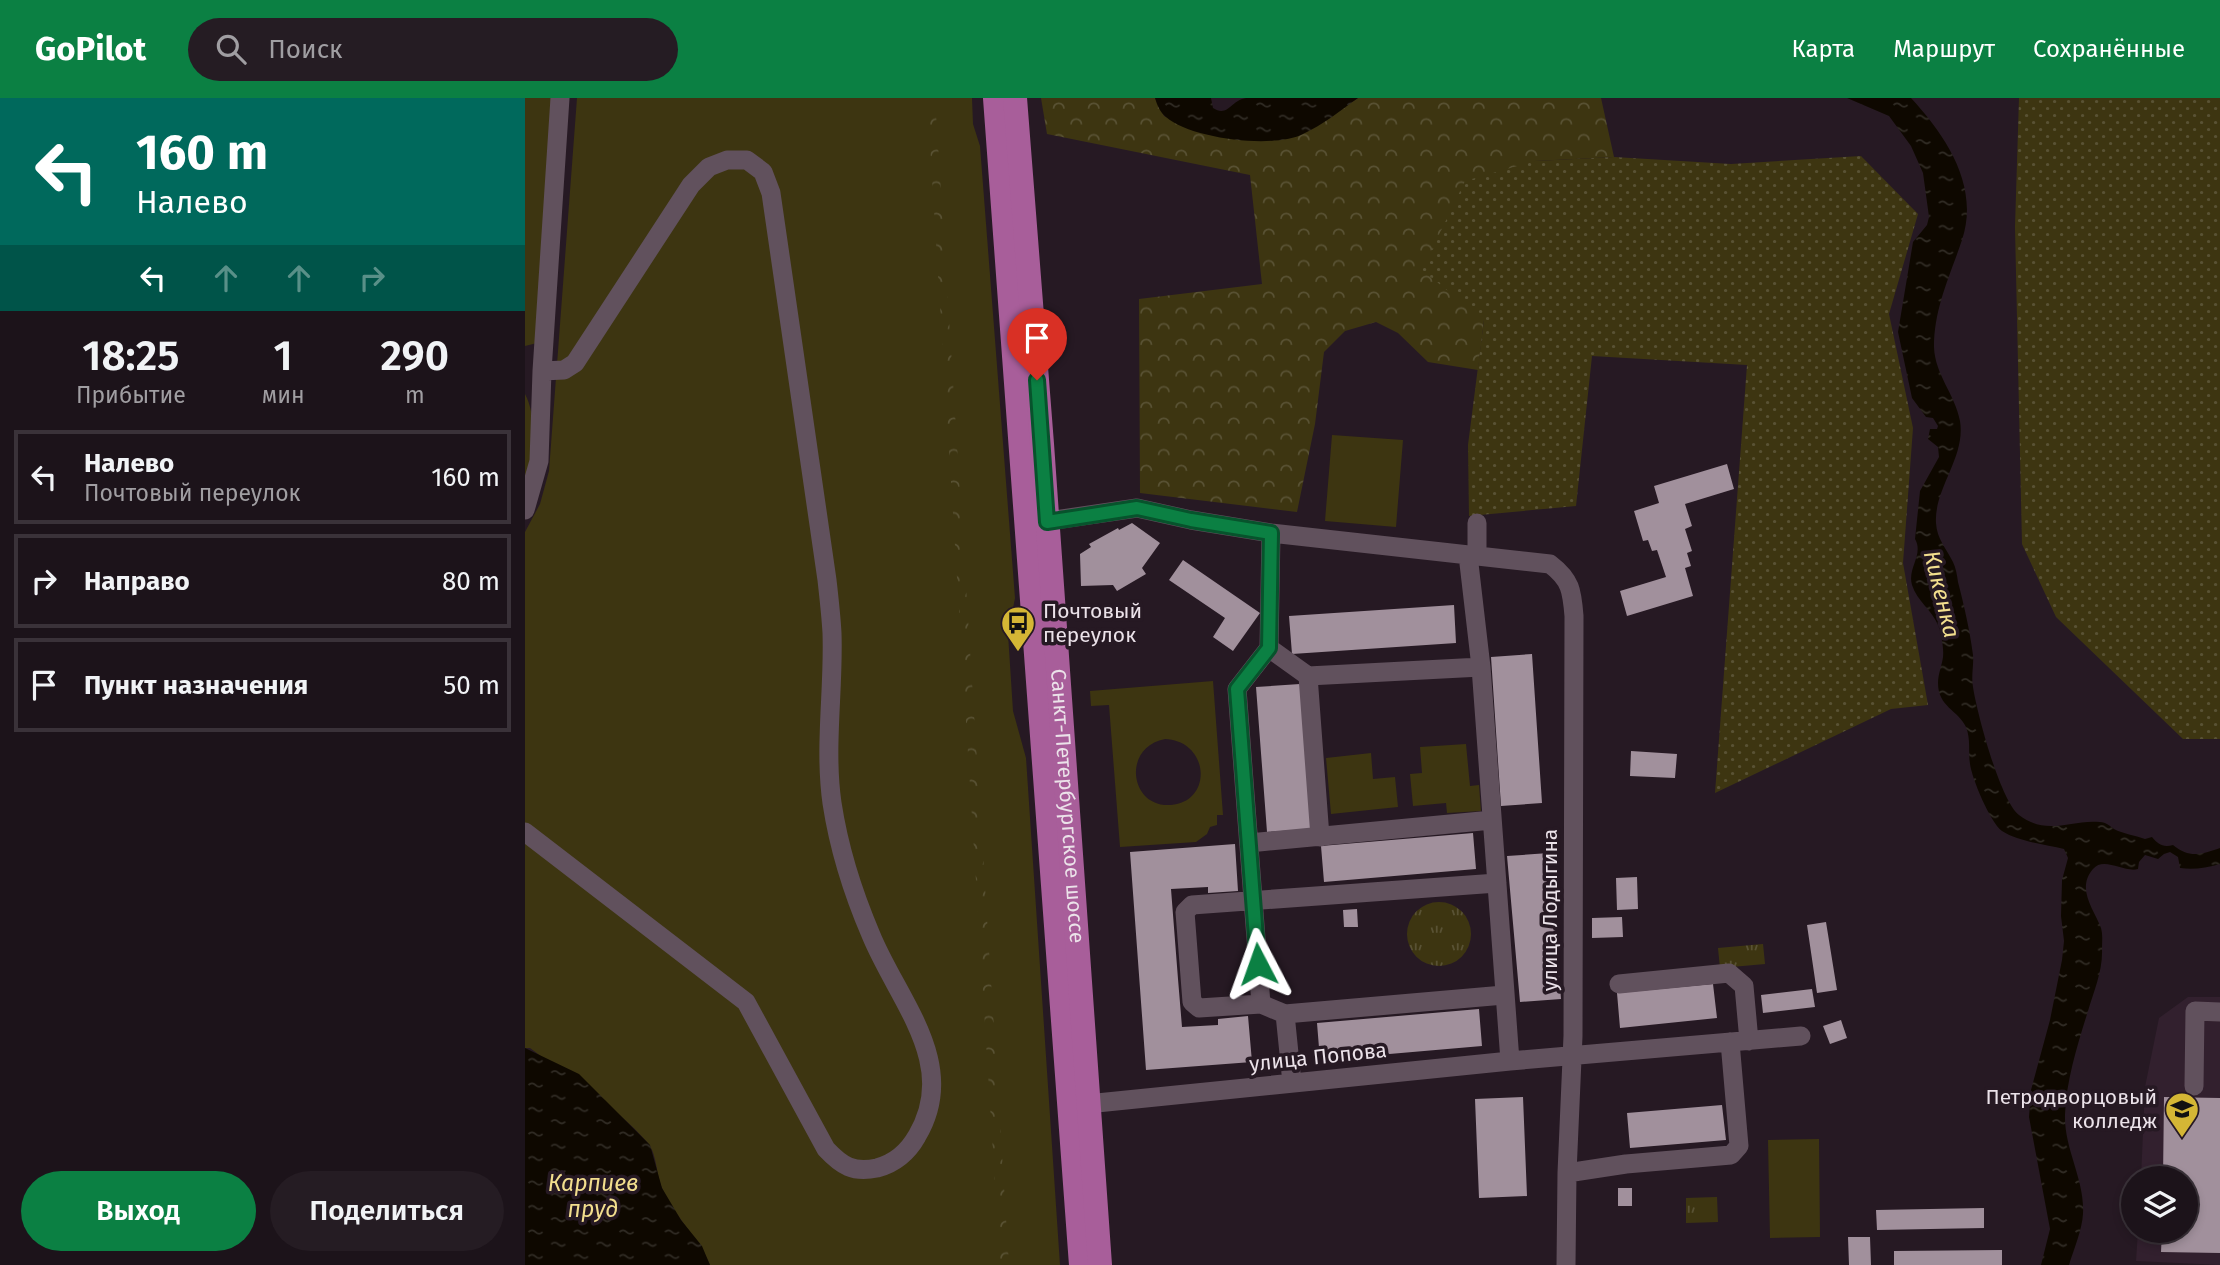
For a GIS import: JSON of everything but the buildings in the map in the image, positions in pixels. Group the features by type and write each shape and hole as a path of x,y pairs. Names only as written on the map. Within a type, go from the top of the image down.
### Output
{"main road":[{"name":"Санкт-Петербургское шоссе","path":"995,98 1037,522"},
{"name":"Санкт-Петербургское шоссе","path":"1014,98 1037,522 1079,1104 1100,1265"},
{"name":"Санкт-Петербургское шоссе","path":"1079,1104 1081,1265"}],"street":[{"path":"525,510 539,461 542,371 560,98"},
{"path":"525,832 747,1002 826,1149 841,1164 861,1170 879,1167 899,1159 913,1144 933,1099 932,1072 926,1045 872,939 854,895 840,845 832,801 829,755 832,633 827,580 771,193 763,172 747,160 727,159 709,167 691,185 575,363 564,370 542,371"},
{"path":"1037,522 1137,508 1271,533 1472,555"},
{"path":"1477,523 1472,555 1510,1061"},
{"path":"1261,1004 1237,689 1269,648 1271,533"},
{"name":"улица Лодыгина","path":"1472,555 1550,564 1563,574 1572,591 1571,1055 1566,1265"},
{"path":"1269,648 1308,676 1481,667"},
{"path":"1308,676 1321,837"},
{"path":"1249,843 1492,820"},
{"path":"1497,883 1192,905 1185,912 1192,1002 1199,1009 1261,1004 1285,1014 1504,995"},
{"path":"1567,1173 1626,1164 1731,1155 1739,1146 1740,1042 1744,986 1729,973 1619,984"},
{"path":"2194,1086 2195,1012 2220,1012"},
{"path":"1285,1014 1292,1083"},
{"name":"улица Попова","path":"1079,1104 1571,1055 1801,1036"}],"shaded area":[{"name":"Петродворцовый колледж","path":"2188,997 2220,997 2220,1265 2136,1261 2137,1243 2198,1243 2198,1166 2142,1166 2145,1087 2159,1018"}],"green space":[{"path":"525,98 554,98 537,343 525,346"},
{"path":"577,98 972,98 973,124 980,146 1015,598 1008,634 1013,711 1026,758 1060,1265 710,1265 667,1198 653,1152 647,1142 606,1104 530,1048 525,1048 525,532 540,504 549,471"},
{"path":"927,98 935,98 1009,1265 1000,1265"},
{"path":"1041,98 1155,98 1164,116 1194,131 1333,115 1358,98 1601,98 1614,157 1535,161 1484,320 1478,370 1428,362 1398,333 1376,322 1345,331 1324,352 1315,424 1297,512 1140,493 1139,299 1262,284 1250,175 1047,134"},
{"path":"2019,98 2220,98 2220,739 2183,739 2056,617 2022,544 2015,227"},
{"path":"1861,156 1918,214 1889,314 1913,428 1903,563 1928,705 1891,709 1715,793 1747,365 1592,356 1576,506 1469,516 1468,445 1484,320 1422,270 1465,181 1535,161 1614,157 1731,164"},
{"path":"525,394 533,427 532,450 525,484"},
{"path":"1332,435 1403,440 1396,527 1325,521"},
{"path":"1213,681 1223,815 1217,815 1217,825 1210,827 1207,834 1196,842 1120,847 1109,705 1091,706 1090,691","holes":["1165,739 1180,742 1191,750 1198,760 1201,772 1199,783 1194,794 1185,801 1171,805 1157,803 1146,797 1139,788 1137,764 1142,753 1151,744"]},
{"path":"1466,744 1470,786 1479,785 1481,811 1447,813 1446,803 1413,806 1410,774 1422,773 1420,747"},
{"path":"1371,753 1373,779 1395,777 1398,807 1331,814 1326,758"},
{"path":"1433,902 1445,902 1462,911 1469,922 1469,946 1462,957 1445,966 1433,966 1421,961 1412,952 1407,940 1407,928 1412,916 1421,907"},
{"path":"1763,944 1765,964 1720,968 1718,948"},
{"path":"1819,1139 1820,1237 1770,1238 1768,1140"},
{"path":"1717,1197 1718,1222 1686,1223 1686,1198"}],"water":[{"path":"1155,98 1211,98 1213,108 1222,111 1246,98 1358,98 1303,134 1273,141 1253,141 1213,136 1178,125 1162,113"},
{"name":"Кикенка","path":"1847,98 1911,98 1947,145 1963,181 1967,200 1966,220 1940,305 1934,347 1938,367 1957,411 1961,434 1955,460 1940,497 1936,523 1940,539 1956,569 1972,646 1975,699 1990,755 2004,792 2019,815 2040,825 2102,822 2121,832 2145,839 2152,837 2161,845 2173,845 2191,854 2220,848 2220,864 2210,867 2180,868 2178,857 2170,852 2158,859 2145,855 2139,862 2138,869 2098,865 2088,876 2086,891 2101,928 2102,957 2098,980 2073,1062 2066,1102 2068,1140 2083,1201 2081,1226 2069,1265 2041,1265 2050,1229 2029,1117 2031,1090 2050,1020 2062,960 2062,880 2068,858 2064,849 2016,838 1997,826 1974,780 1966,727 1941,698 1938,680 1943,645 1940,632 1935,620 1914,591 1911,579 1918,551 1915,539 1920,491 1939,457 1938,447 1928,439 1930,429 1937,429 1938,426 1933,418 1926,417 1912,398 1898,332 1913,242 1927,225 1929,217 1923,173 1911,146 1889,116"},
{"name":"Карпиев пруд","path":"525,1048 579,1074 650,1145 662,1188 681,1220 702,1246 710,1265 525,1265"}],"place":[{"name":"Почтовый переулок","path":"1018,653"},
{"name":"Петродворцовый колледж","path":"2182,1139"}],"route":[{"path":"1037,380 1047,522 1137,508 1271,533 1269,648 1237,689 1258,964"}]}
